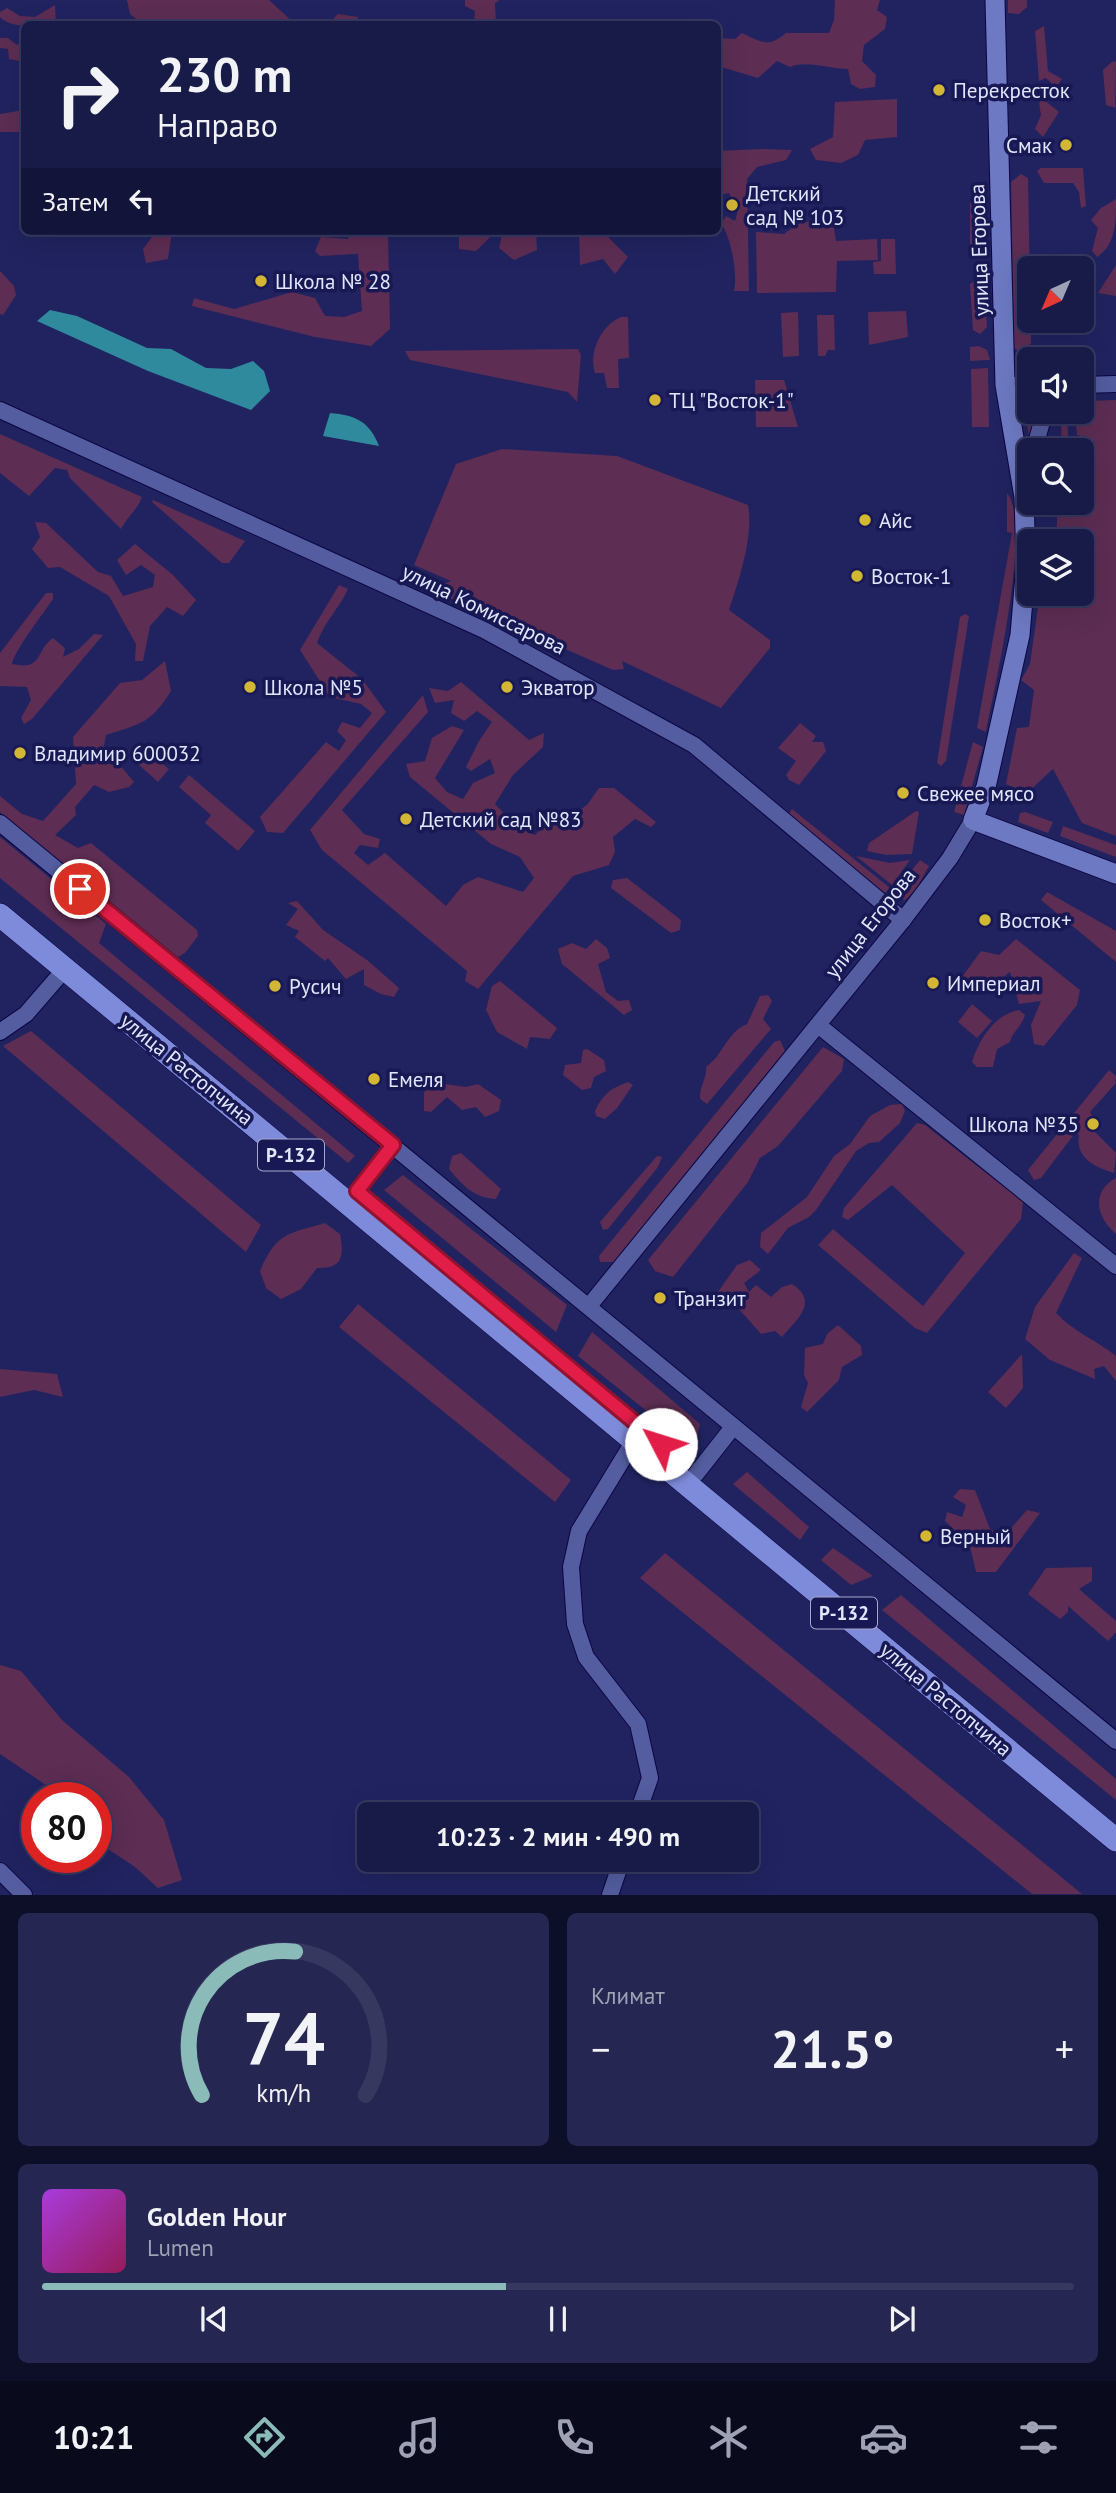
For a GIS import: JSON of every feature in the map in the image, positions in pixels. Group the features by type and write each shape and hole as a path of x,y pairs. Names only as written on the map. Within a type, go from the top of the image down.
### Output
{"highway":[{"name":"улица Растопчина","path":"0,897 1116,1820"},
{"name":"улица Растопчина","path":"0,915 1116,1840"}],"main road":[{"name":"улица Егорова","path":"995,0 1005,384 1017,455"},
{"name":"улица Егорова","path":"973,820 986,787 1020,635 1026,564 1025,515"},
{"path":"973,820 1116,874"}],"street":[{"path":"1005,384 1017,384"},
{"path":"1094,384 1116,384"},
{"name":"улица Комиссарова","path":"0,410 484,630 694,745 903,920"},
{"name":"улица Егорова","path":"589,1306 903,920 950,858 973,820"},
{"path":"0,823 1116,1741"},
{"path":"0,1032 26,1014 65,969"},
{"path":"818,1026 1116,1266"},
{"path":"357,1191 393,1145"},
{"path":"696,1474 733,1427"},
{"path":"635,1439 579,1531 571,1567 575,1624 586,1657 638,1724 650,1778 642,1802"},
{"path":"0,1871 24,1895"},
{"path":"610,1895 618,1872"}],"shaded area":[{"path":"127,0 269,0 292,21 138,21 130,14"},
{"path":"465,0 500,0 495,3 496,21 474,21 475,11 465,6"},
{"path":"835,0 880,0 877,10 887,17 885,29 864,45 862,61 876,75 875,87 860,89 851,84 848,69 811,65 790,67 777,61 758,78 721,67 721,38 735,39 742,33 760,41 770,42 786,33 829,33 834,20"},
{"path":"1008,0 1027,0 1027,7 1019,14 1008,13"},
{"path":"55,5 56,21 21,21 21,25 11,24 0,17 0,12 7,8 20,16 35,17"},
{"path":"338,14 358,17 357,21 331,21"},
{"path":"1044,26 1048,71 1062,79 1056,87 1046,78 1039,81 1035,31"},
{"path":"0,38 8,38 17,45 21,42 21,61 9,59 8,49 0,48"},
{"path":"1113,61 1116,62 1115,108 1106,105 1103,70"},
{"path":"897,99 897,137 865,140 858,155 841,163 816,160 810,149 833,137 835,102"},
{"path":"1043,99 1059,112 1043,137 1035,129 1041,115 1039,103"},
{"path":"21,110 21,132 0,132 0,114"},
{"path":"792,150 786,160 757,167 747,179 749,291 734,291 733,256 721,224 726,216 735,221 738,210 729,193 721,195 721,151"},
{"path":"1041,168 1083,168 1086,206 1081,208 1079,192 1073,183 1044,183 1037,171"},
{"path":"1021,174 1028,178 1029,256 1017,256 1017,333 1031,333 1031,343 1028,347 1017,347 1017,350 1014,348 1011,182"},
{"path":"975,199 980,202 983,254 979,259 970,253 970,203"},
{"path":"1116,199 1115,224 1111,239 1097,257 1092,251 1098,228 1091,220 1101,208"},
{"path":"828,221 834,228 836,241 877,239 878,260 837,261 836,292 757,293 756,232 784,234 800,222"},
{"path":"171,235 168,259 146,263 143,249 152,237"},
{"path":"350,235 388,235 390,329 371,346 315,337 192,306 194,298 234,309 292,292 315,298 325,316 344,317 362,311 358,254 320,256 315,251 321,237 348,239"},
{"path":"459,235 492,235 476,251 459,249"},
{"path":"502,235 536,235 537,250 514,260 499,248"},
{"path":"579,235 606,235 628,257 615,274 603,259 580,265"},
{"path":"881,239 895,239 896,274 874,274 873,262 881,261"},
{"path":"1116,265 1116,296 1098,293"},
{"path":"0,271 14,286 16,295 3,315 0,314"},
{"path":"975,281 984,282 987,327 980,334 973,330 970,284"},
{"path":"50,310 77,316 147,348 171,349 206,368 231,369 253,361 264,371 270,391 251,410 148,371 37,321"},
{"path":"906,311 908,337 869,345 868,312"},
{"path":"798,312 799,356 783,357 781,313"},
{"path":"817,315 834,315 835,350 828,350 825,356 818,356"},
{"path":"621,317 628,317 629,358 618,359 619,388 607,388 604,373 595,373 593,356 603,332"},
{"path":"979,346 987,350 990,360 970,361 970,347"},
{"path":"578,349 581,355 577,402 568,392 410,360 405,351"},
{"path":"988,368 989,427 972,427 971,369"},
{"path":"755,380 784,380 798,427 756,427"},
{"path":"1116,400 1116,836 1082,823 1053,769 1027,793 1006,784 1017,728 1029,727 1034,690 1021,680 1030,664 1038,606 1094,606 1094,529 1057,529 1057,515 1094,515 1094,438 1081,438 1077,435 1076,424 1094,424 1094,401"},
{"path":"330,413 347,415 366,425 379,446 323,436"},
{"path":"1027,424 1035,424 1034,433 1029,436"},
{"path":"1061,424 1067,424 1068,438 1062,438"},
{"path":"0,434 142,497 121,529 70,478 67,470 55,468 29,496 0,473"},
{"path":"502,449 617,456 748,505 747,544 729,610 770,640 770,648 721,708 622,661 624,669 613,670 443,595 441,585 451,581 414,565 456,464"},
{"path":"1007,493 1014,510 1014,571 986,732 977,728 1012,533 1007,532"},
{"path":"153,500 245,541 229,563 222,563 152,502"},
{"path":"35,522 46,523 98,572 111,576 123,596 153,587 155,575 141,565 126,575 117,560 135,544 173,575 196,600 183,616 167,607 150,626 143,661 135,661 136,644 109,596 60,567 48,568 32,549 40,537"},
{"path":"339,585 348,589 317,643 362,679 386,712 283,833 267,832 260,817 326,742 339,751 346,740 337,731 342,722 360,728 372,713 361,704 330,697 300,650"},
{"path":"46,593 53,593 53,599 23,642 12,664 29,665 34,662 53,638 65,648 63,657 79,649 94,634 103,635 32,719 24,724 21,718 31,700 27,687 0,686 0,653"},
{"path":"965,614 969,616 946,761 941,766 937,763 960,617"},
{"path":"165,661 171,691 164,702 144,721 106,735 104,746 134,782 129,787 109,792 94,785 75,807 76,815 55,835 78,848 91,843 197,930 198,936 185,953 178,957 0,812 0,796 22,814 43,821 76,784 73,737 120,683 142,680"},
{"path":"461,682 529,740 544,733 543,747 513,775 495,804 518,828 535,835 556,814 568,818 587,805 599,788 614,788 656,822 651,827 635,819 613,837 615,852 609,865 573,876 478,989 465,981 467,971 322,850 310,830 423,695 428,712 342,810 364,834 380,839 378,848 360,845 354,853 368,865 385,853 446,906 463,885 478,877 523,892 534,878 520,857 491,844 410,777 406,764 425,761 432,738 452,726 464,730 435,778 447,792 463,799 473,783 495,773 490,759 471,771 466,767 492,722 477,711 464,721 451,713 454,700 435,703 429,688 448,691"},
{"path":"800,723 816,736 812,742 823,742 826,751 799,785 789,780 786,775 796,761 778,748"},
{"path":"973,742 983,747 964,815 954,812"},
{"path":"147,751 169,769 158,782 137,763"},
{"path":"189,775 255,831 238,851 205,823 211,815 179,787"},
{"path":"792,809 890,888 885,893 788,815"},
{"path":"916,811 919,812 912,854 886,855 867,851 869,843"},
{"path":"1025,812 1053,822 1048,833 1018,822 1020,813"},
{"path":"1063,826 1116,845 1116,857 1060,836"},
{"path":"0,837 106,924 99,943 355,1156 348,1163 0,878"},
{"path":"856,856 890,863 910,860 892,885"},
{"path":"920,860 929,866 915,891 905,900 890,897"},
{"path":"627,878 681,920 680,930 671,933 611,888 613,880"},
{"path":"1047,892 1116,931 1116,962 1041,900"},
{"path":"297,901 323,930 367,960 399,988 394,997 364,985 364,969 346,979 328,958 325,961 295,937 299,931 286,925 298,909 288,903"},
{"path":"596,939 607,948 610,958 598,964 606,992 618,1001 629,1000 632,1010 624,1015 562,964 558,949 572,943 586,949"},
{"path":"1016,939 1080,990 1077,1005 1044,1046 1034,1044 1031,1025 1041,1001 1019,1004 1010,972 992,986 969,988 962,977 981,951 999,955"},
{"path":"500,981 557,1028 550,1039 530,1037 527,1049 497,1032 486,1010 492,986"},
{"path":"768,995 772,1001 763,1019 771,1029 707,1104 700,1099 706,1067 735,1032 747,1024 760,996"},
{"path":"972,1004 992,1021 977,1038 958,1022"},
{"path":"1019,1010 1025,1015 1024,1019 1010,1042 997,1049 993,1067 977,1067 972,1062 989,1029 1010,1012"},
{"path":"31,1031 261,1225 246,1252 3,1046"},
{"path":"780,1040 785,1051 614,1262 600,1262 599,1256 774,1042"},
{"path":"823,1047 844,1059 842,1071 778,1146 760,1158 748,1182 673,1277 655,1271 648,1260"},
{"path":"587,1049 604,1060 606,1071 594,1077 591,1088 582,1090 563,1075 565,1065 581,1063 583,1050"},
{"path":"1109,1070 1116,1076 1115,1084 1090,1112 1096,1123 1094,1131 1116,1153 1114,1173 1100,1168 1083,1156 1079,1135 1075,1133 1041,1178 1034,1180 1028,1170"},
{"path":"628,1082 633,1085 617,1108 605,1119 596,1116 595,1111 604,1096"},
{"path":"437,1083 466,1087 478,1084 501,1100 499,1111 485,1117 476,1107 462,1110 447,1097 431,1112 424,1111 424,1092"},
{"path":"902,1104 905,1111 900,1123 879,1142 869,1143 856,1151 816,1210 809,1217 788,1228 768,1254 760,1247 761,1233 807,1197 834,1156 850,1144 870,1116 890,1105"},
{"path":"917,1123 925,1125 1023,1202 1021,1219 927,1333 915,1328 818,1245 833,1229 923,1306 965,1253 892,1185 848,1220 842,1217 844,1208"},
{"path":"461,1153 501,1189 496,1199 469,1190 449,1169 452,1156"},
{"path":"657,1156 662,1157 658,1167 608,1229 603,1230 600,1222"},
{"path":"403,1175 567,1305 556,1332 384,1190"},
{"path":"1116,1178 1116,1234 1104,1220 1099,1205 1102,1190"},
{"path":"325,1223 340,1234 340,1260 332,1266 317,1268 301,1289 281,1299 266,1288 260,1271 266,1258 284,1237"},
{"path":"1074,1253 1082,1258 1056,1313 1116,1356 1116,1381 1104,1366 1094,1369 1095,1379 1050,1360 1025,1339 1035,1307"},
{"path":"750,1260 761,1270 744,1283 749,1292 756,1285 771,1297 782,1287 792,1284 804,1297 803,1311 782,1337 775,1331 761,1334 738,1308 717,1302 715,1296 737,1265"},
{"path":"358,1304 571,1480 555,1502 339,1327"},
{"path":"838,1325 861,1346 862,1355 842,1367 839,1380 807,1412 801,1407 808,1383 804,1375 805,1348 823,1344 827,1334"},
{"path":"592,1332 700,1424 694,1449 578,1356"},
{"path":"1022,1354 1023,1388 1006,1408 988,1392"},
{"path":"0,1369 57,1374 63,1397 34,1390 0,1397"},
{"path":"747,1472 809,1527 800,1540 733,1484"},
{"path":"960,1489 975,1490 990,1529 1004,1536 1027,1510 1040,1513 996,1572 976,1572 970,1546 945,1521 947,1512 962,1517 966,1505 953,1497"},
{"path":"833,1548 873,1576 851,1585 821,1560"},
{"path":"665,1553 1082,1894 1032,1894 640,1578"},
{"path":"1092,1567 1092,1581 1079,1589 1116,1621 1116,1632 1108,1641 1068,1606 1068,1612 1060,1619 1028,1594 1046,1568"},
{"path":"901,1595 1116,1779 1116,1800 882,1610"},
{"path":"0,1665 21,1671 62,1720 129,1777 164,1820 182,1880 158,1888 135,1867 112,1852 112,1782 42,1782 0,1754"}],"place":[{"name":"Перекресток","path":"939,90"},
{"name":"Смак","path":"1066,145"},
{"name":"Детский сад № 103","path":"732,205"},
{"name":"Школа № 28","path":"261,281"},
{"name":"ТЦ \"Восток-1\"","path":"655,400"},
{"name":"Айс","path":"865,520"},
{"name":"Восток-1","path":"857,576"},
{"name":"Школа №5","path":"250,687"},
{"name":"Экватор","path":"507,687"},
{"name":"Владимир 600032","path":"20,753"},
{"name":"Свежее мясо","path":"903,793"},
{"name":"Детский сад №83","path":"406,819"},
{"name":"Восток+","path":"985,920"},
{"name":"Империал","path":"933,983"},
{"name":"Русич","path":"275,986"},
{"name":"Емеля","path":"374,1079"},
{"name":"Школа №35","path":"1093,1124"},
{"name":"Транзит","path":"660,1298"},
{"name":"Верный","path":"926,1536"}],"route":[{"path":"80,889 393,1145 357,1191 661,1444"}]}
